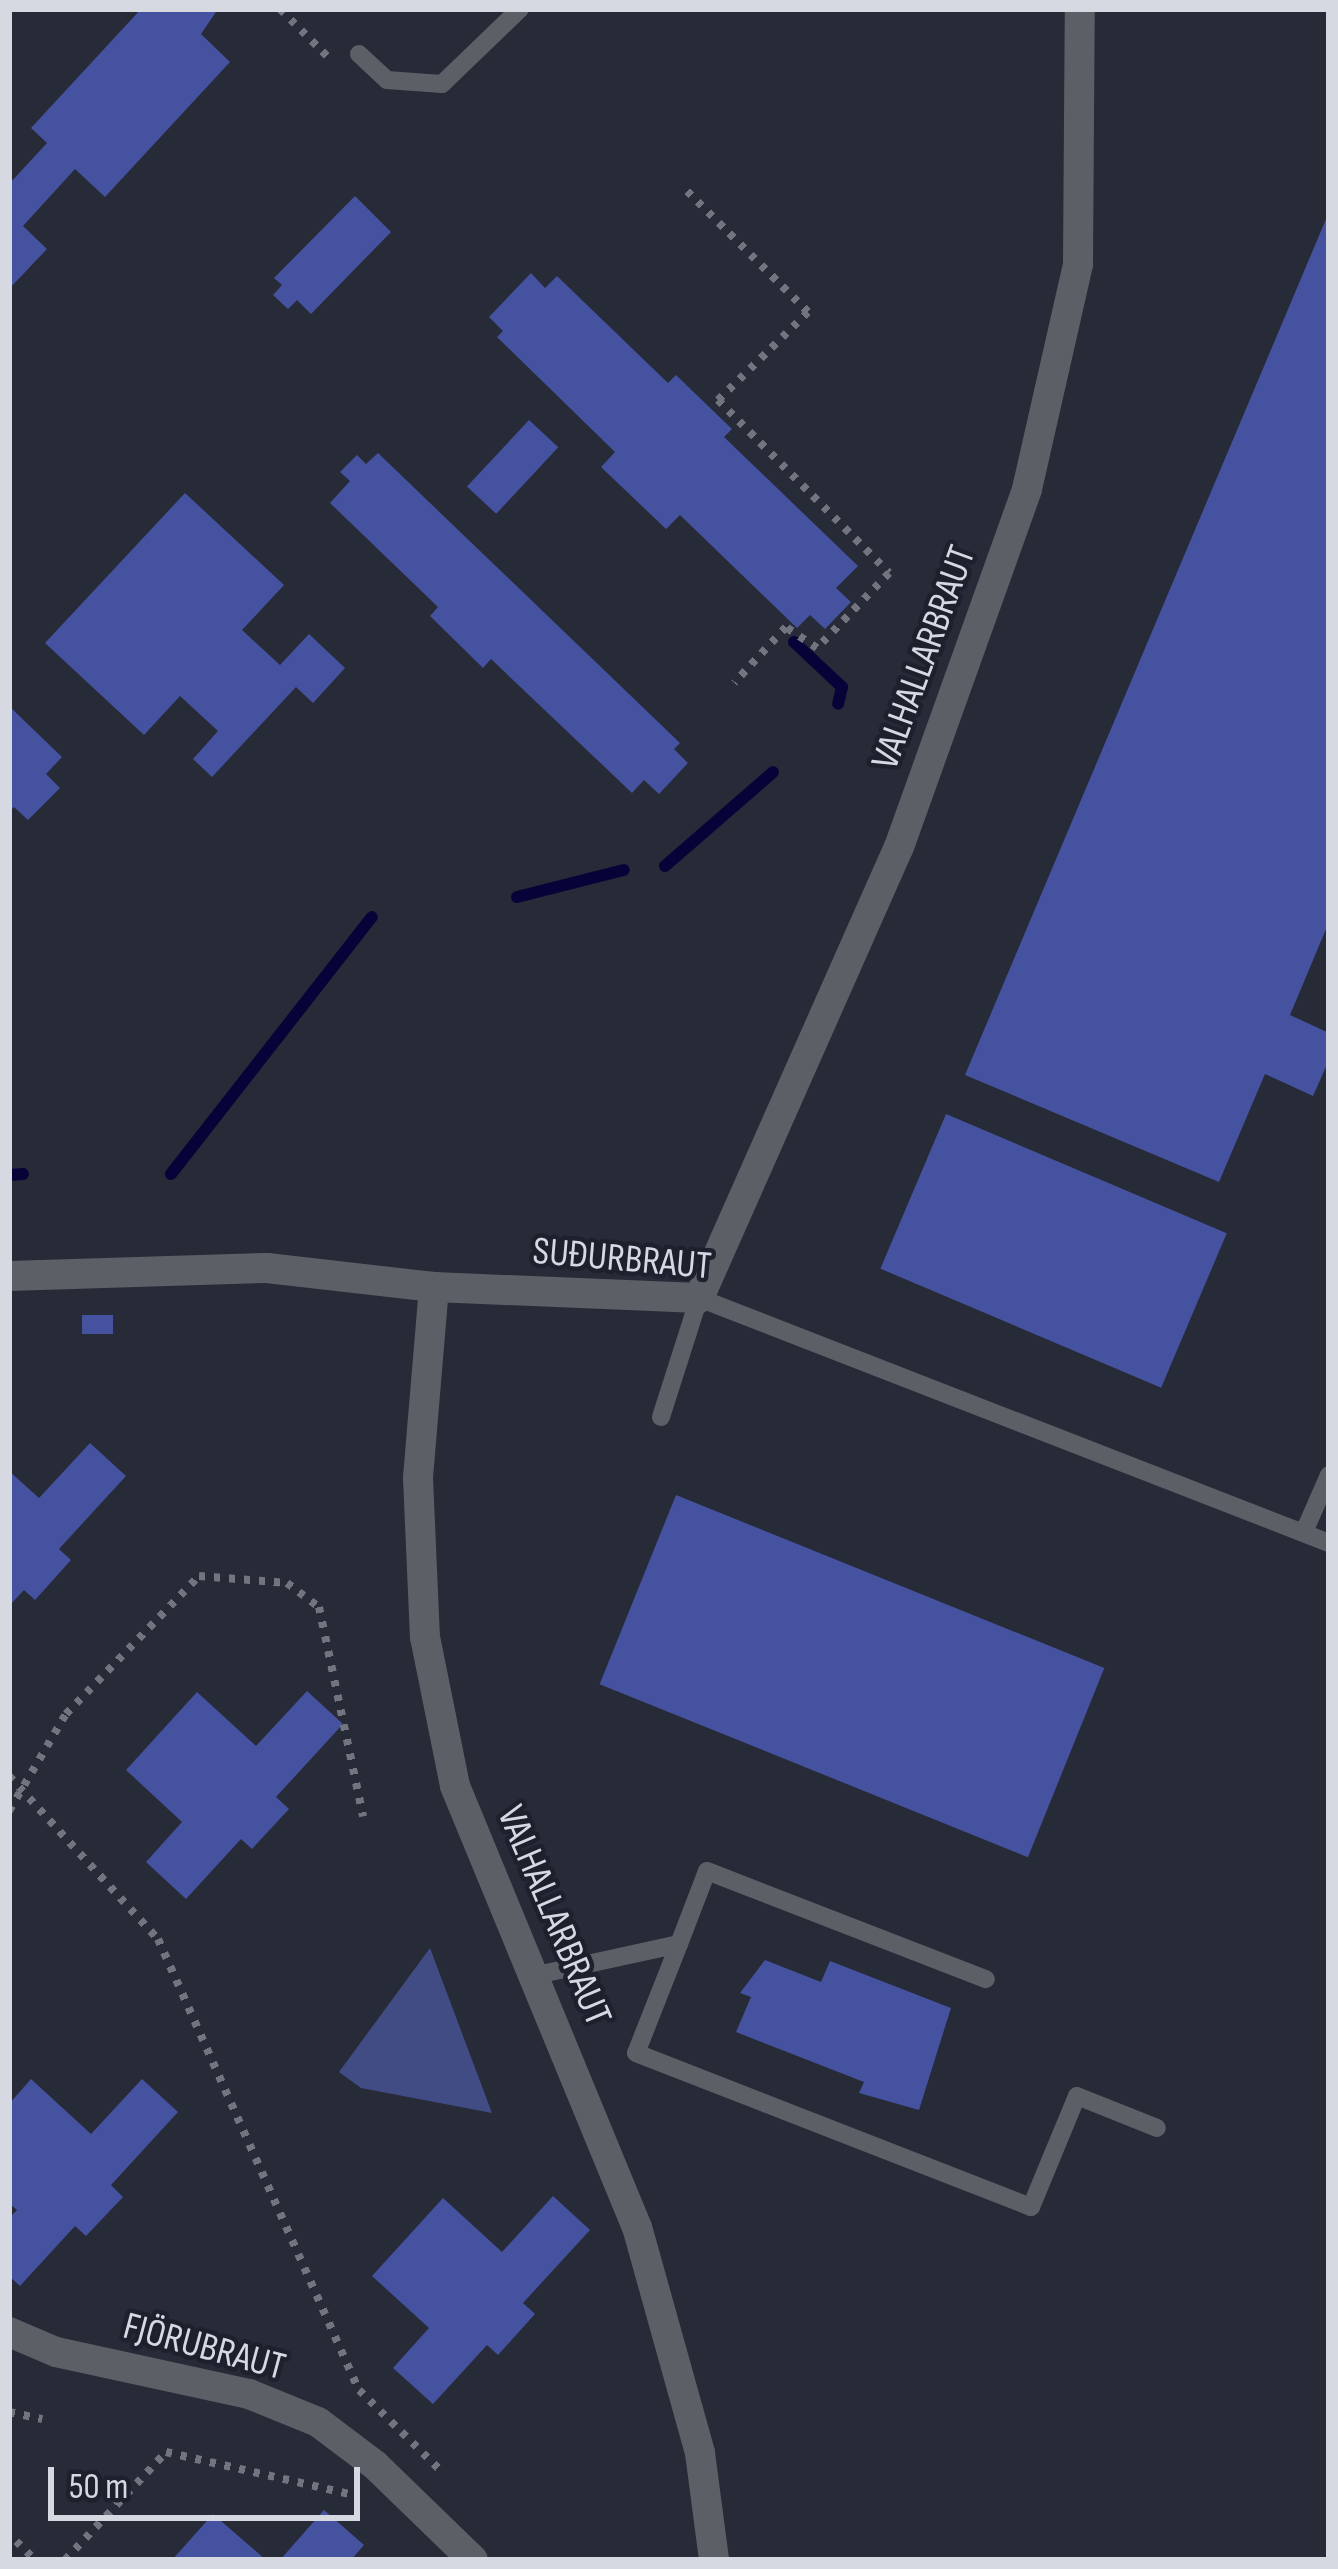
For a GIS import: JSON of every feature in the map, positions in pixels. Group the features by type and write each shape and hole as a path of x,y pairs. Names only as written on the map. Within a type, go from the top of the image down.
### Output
{"street":[{"name":"VALHALLARBRAUT","path":"699,1298 898,847 1027,489 1078,264 1079,9"},
{"name":"SUÐURBRAUT","path":"9,1276 267,1268 434,1287 699,1298"},
{"name":"VALHALLARBRAUT","path":"434,1287 418,1478 425,1637 455,1786 638,2227 700,2453 714,2560"},
{"name":"FJÖRUBRAUT","path":"9,2332 56,2352 250,2394 318,2422 414,2501 472,2560"}],"lane":[{"path":"359,55 387,80 442,84 520,9"},
{"path":"661,1418 699,1298"},
{"name":"SUÐURBRAUT","path":"699,1298 1329,1543"},
{"path":"1304,1532 1329,1475"},
{"path":"986,1979 707,1871 636,2054 1031,2207 1077,2096 1157,2128"},
{"path":"537,1975 679,1944"}],"path":[{"path":"280,9 343,72"},
{"path":"687,190 808,312 718,400 889,573 817,648 786,628 734,683"},
{"path":"9,1811 66,1714 200,1576 286,1583 319,1607 363,1816"},
{"path":"9,1776 158,1939 359,2390 440,2470"},
{"path":"9,2412 41,2419"},
{"path":"65,2560 166,2452 362,2497 414,2501"},
{"path":"16,2541 35,2560"}],"shaded area":[{"path":"430,1948 492,2113 361,2088 339,2072"}],"building":[{"path":"141,9 218,9 201,34 230,62 105,197 75,169 23,226 47,249 9,289 9,184 47,143 31,128"},
{"path":"355,196 391,232 311,314 297,300 288,309 273,295 282,285 274,278"},
{"path":"1329,212 1329,922 1290,1015 1329,1033 1329,1060 1313,1096 1265,1074 1219,1182 965,1075"},
{"path":"531,273 545,288 557,276 668,383 676,375 732,429 724,437 858,566 836,588 851,602 825,629 810,615 797,628 680,515 666,529 601,467 615,452 497,337 503,331 489,317"},
{"path":"529,420 558,447 496,514 467,487"},
{"path":"378,453 680,743 674,749 688,763 659,794 644,780 632,793 491,659 483,668 430,616 438,607 330,503 350,481 340,472 357,455 366,464"},
{"path":"185,493 284,585 242,630 280,665 309,634 345,668 313,703 296,687 212,777 193,759 218,731 180,696 144,735 45,643"},
{"path":"9,706 62,757 46,774 60,788 28,820 14,807 9,812"},
{"path":"946,1114 1227,1233 1161,1388 880,1269"},
{"path":"82,1315 113,1315 113,1334 82,1334"},
{"path":"90,1443 126,1476 59,1549 71,1560 35,1600 24,1590 9,1606 9,1471 39,1498"},
{"path":"676,1495 1104,1668 1028,1857 600,1684"},
{"path":"307,1691 343,1724 276,1797 289,1809 252,1849 241,1839 186,1899 146,1862 182,1822 126,1770 197,1692 256,1746"},
{"path":"765,1960 821,1982 830,1961 951,2008 919,2110 859,2093 864,2082 736,2032 751,1997 740,1993"},
{"path":"31,2079 91,2134 142,2079 178,2112 111,2185 123,2197 86,2236 75,2226 20,2286 9,2276 9,2218 17,2210 9,2203 9,2104"},
{"path":"553,2196 590,2230 523,2303 535,2314 498,2355 487,2345 433,2404 393,2368 429,2328 372,2276 443,2198 502,2252"},
{"path":"324,2510 364,2545 351,2560 280,2560"},
{"path":"213,2514 266,2560 172,2560"}],"waterway":[{"path":"794,642 842,687 838,704"},
{"path":"665,866 773,772"},
{"path":"517,897 624,870"},
{"path":"171,1174 372,917"},
{"path":"9,1175 23,1174"}]}
